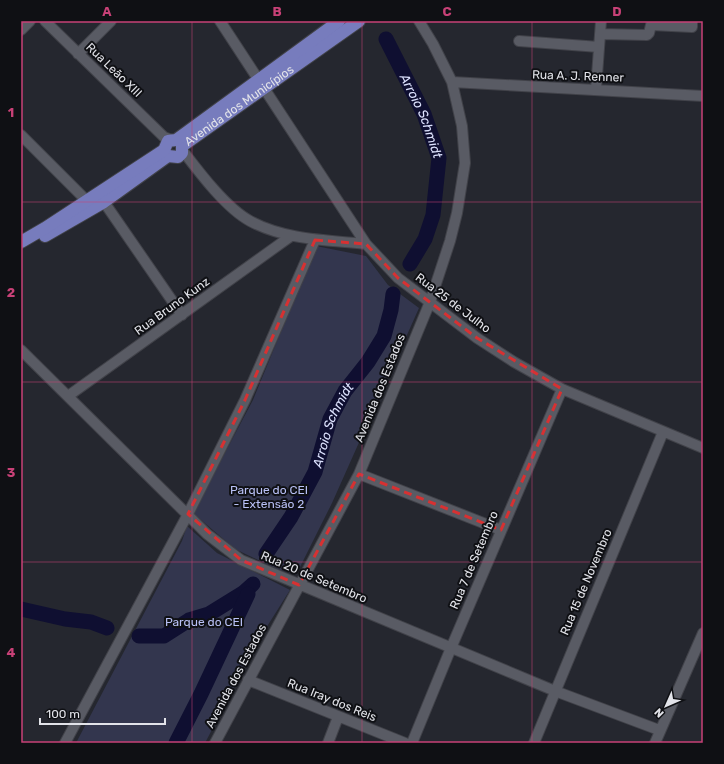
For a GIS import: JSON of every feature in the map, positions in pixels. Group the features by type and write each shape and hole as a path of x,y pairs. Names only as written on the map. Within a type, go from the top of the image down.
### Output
{"main road":[{"name":"Avenida dos Municípios","path":"21,249 95,204 172,147 257,79 343,24 359,21"},
{"name":"Avenida dos Municípios","path":"172,147 264,90 343,24"},
{"name":"Avenida dos Municípios","path":"21,242 95,204"}],"street":[{"path":"21,30 30,21"},
{"name":"Rua Leão XIII","path":"45,21 198,171 234,209 250,221 291,236 315,240 366,244"},
{"path":"78,54 111,21"},
{"name":"Rua 25 de Julho","path":"220,21 366,244 398,278 477,338 562,389 703,448"},
{"name":"Avenida dos Estados","path":"215,743 359,474 430,302 450,241 457,213 464,163 462,126 452,82 433,44 419,21"},
{"path":"596,89 601,21"},
{"path":"600,34 647,35 649,33 651,23 692,27 692,21"},
{"path":"519,41 599,47"},
{"name":"Rua A. J. Renner","path":"452,82 703,96"},
{"path":"21,135 95,204 182,315"},
{"name":"Rua Bruno Kunz","path":"68,396 291,236"},
{"path":"65,743 118,648 188,514 245,400 315,240"},
{"name":"Rua 20 de Setembro","path":"21,350 207,534 241,560 555,691 660,730"},
{"name":"Rua 7 de Setembro","path":"412,743 562,389"},
{"name":"Rua 15 de Novembro","path":"534,743 663,432"},
{"path":"359,474 501,530"},
{"path":"655,743 703,633"},
{"name":"Rua Iray dos Reis","path":"248,680 405,743"},
{"path":"328,743 338,717"}],"highlighted area":[{"path":"315,240 366,244 398,278 477,338 562,389 501,530 359,474 299,585 241,560 188,514 245,400"}],"green space":[{"name":"Parque do CEI - Extensão 2","path":"316,246 366,256 388,285 419,308 332,503 296,575 275,568 235,549 193,513 253,400"},
{"name":"Parque do CEI","path":"187,526 217,553 290,590 261,636 205,743 76,743 182,541"}],"waterway":[{"name":"Arroio Schmidt","path":"386,39 424,114 439,158 433,215 425,239 410,264"},
{"name":"Arroio Schmidt","path":"266,554 291,517 315,472 330,419 345,391 368,362 384,336 391,310 393,294"},
{"path":"139,636 164,636 189,620 209,614 243,593 253,584"},
{"name":"Arroio Schmidt","path":"176,743 248,594"},
{"path":"21,609 65,619 91,622 107,628"}]}
